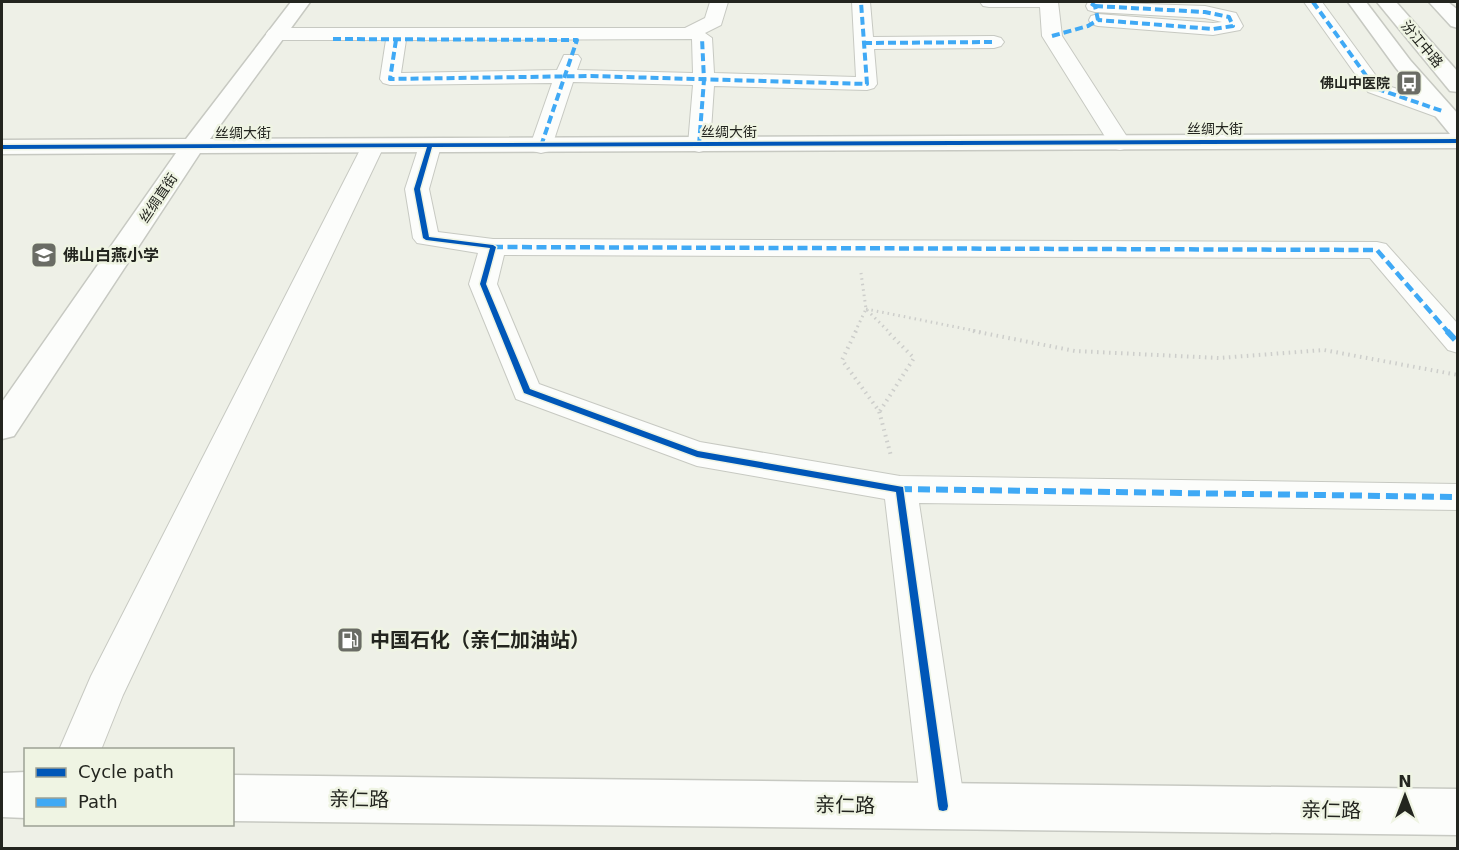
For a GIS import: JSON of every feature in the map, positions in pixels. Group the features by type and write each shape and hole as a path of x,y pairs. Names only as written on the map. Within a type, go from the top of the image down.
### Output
{"street":[{"name":"丝绸直街","path":"2,427 193,146 300,2"},
{"path":"276,34 688,34 714,21 719,2"},
{"path":"396,40 390,79 566,76 867,84 861,2"},
{"path":"989,2 1049,2 1052,36 1120,143"},
{"path":"1313,2 1375,88 1442,111"},
{"path":"1357,2 1458,129"},
{"name":"汾江中路","path":"1386,2 1458,86"},
{"path":"1438,2 1458,22"},
{"path":"1052,36 1088,26 1094,9"},
{"path":"1094,9 1205,12 1229,17 1233,26 1213,29 1094,9"},
{"path":"699,145 704,80 702,38"},
{"path":"333,39 577,40 541,146"},
{"path":"864,43 994,42"},
{"name":"丝绸大街","path":"2,147 1458,141"},
{"path":"81,748 105,689 374,146"},
{"path":"430,146 417,189 426,238 493,247 1377,250 1458,343"},
{"path":"493,247 483,284 527,391 697,454 900,489 1458,497"},
{"path":"900,489 943,806"},
{"path":"2,795 24,795"},
{"name":"亲仁路","path":"234,798 1458,812"}],"path":[{"path":"857,249 866,309 842,360 879,411 900,489"},
{"path":"866,309 1075,351 1220,358 1324,350 1458,375"},
{"path":"866,309 914,358 879,411"}],"marked path":[{"path":"396,40 390,79 591,76 867,84 861,2"},
{"path":"1052,36 1088,26 1098,20 1095,6 1089,2"},
{"path":"1313,2 1375,88 1442,111"},
{"path":"1095,6 1205,12 1229,17 1233,26 1213,29 1098,20"},
{"path":"699,145 704,80 702,38"},
{"path":"333,39 577,40 541,146"},
{"path":"864,43 994,42"},
{"path":"493,247 1377,250 1458,343"},
{"path":"900,489 1458,497"}],"cycle path":[{"path":"2,147 1458,141"},
{"path":"430,146 417,189 426,238 493,247 483,284 527,391 697,454 900,489 943,806"}],"place":[{"name":"佛山中医院","path":"1409,83"},
{"name":"佛山白燕小学","path":"44,255"},
{"name":"中国石化（亲仁加油站）","path":"350,640"}]}
